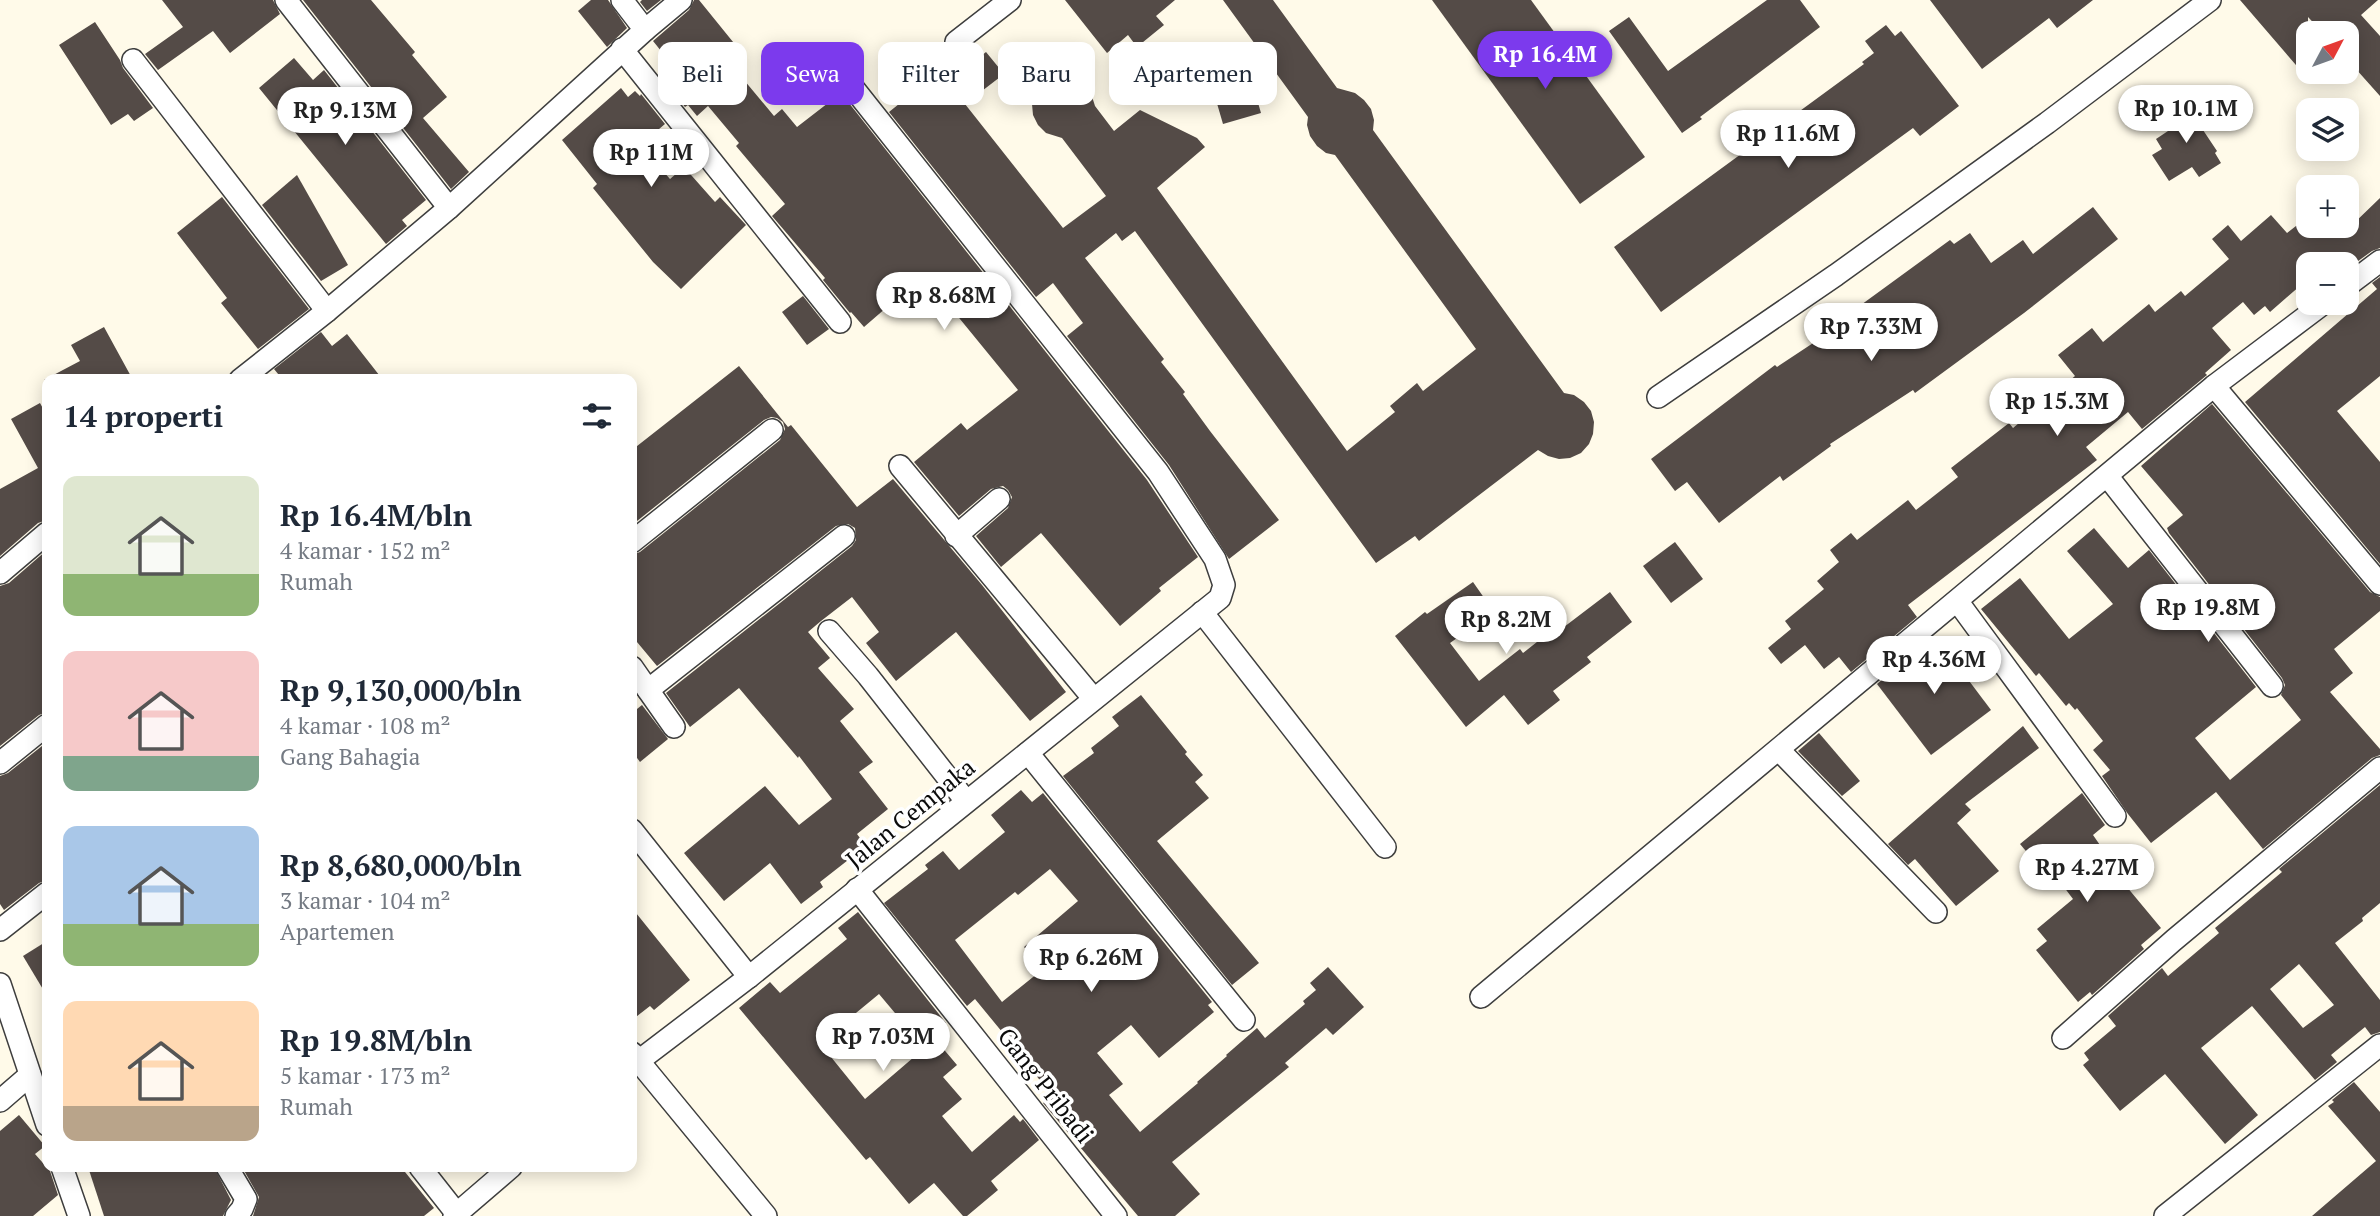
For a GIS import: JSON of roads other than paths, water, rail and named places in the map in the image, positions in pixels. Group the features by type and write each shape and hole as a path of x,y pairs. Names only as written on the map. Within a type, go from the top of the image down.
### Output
{"street":[{"path":"286,0 449,208"},
{"path":"622,0 645,30"},
{"path":"248,374 449,208 622,49 681,0"},
{"path":"956,42 1010,0"},
{"path":"1658,397 1847,267 2047,123 2210,0"},
{"path":"622,49 840,322"},
{"path":"133,60 327,311"},
{"name":"Jalan Cempaka","path":"637,1058 749,977 1028,753 1220,598 1224,585 1215,559 1158,472 864,101"},
{"path":"2359,277 2380,261"},
{"path":"1481,997 2214,386 2309,315"},
{"path":"2214,386 2380,584"},
{"path":"637,538 772,430"},
{"path":"900,466 1093,698"},
{"path":"2108,477 2272,687"},
{"path":"956,536 999,499"},
{"path":"648,690 844,536"},
{"path":"0,573 42,537"},
{"path":"1958,602 2115,816"},
{"path":"1202,612 1385,847"},
{"path":"829,631 868,676 966,801"},
{"path":"637,674 674,727"},
{"path":"0,763 42,729"},
{"path":"1779,750 1936,912"},
{"path":"1028,753 1244,1020"},
{"path":"2063,1038 2174,940 2380,768"},
{"path":"637,836 749,977"},
{"name":"Gang Pribadi","path":"856,889 1116,1216"},
{"path":"0,930 42,897"},
{"path":"0,984 42,1110"},
{"path":"2168,1215 2380,1045"},
{"path":"637,1064 766,1216"},
{"path":"0,1101 30,1075"},
{"path":"64,1172 79,1216"},
{"path":"230,1172 246,1199 236,1216"},
{"path":"424,1172 456,1215 506,1172"}]}
